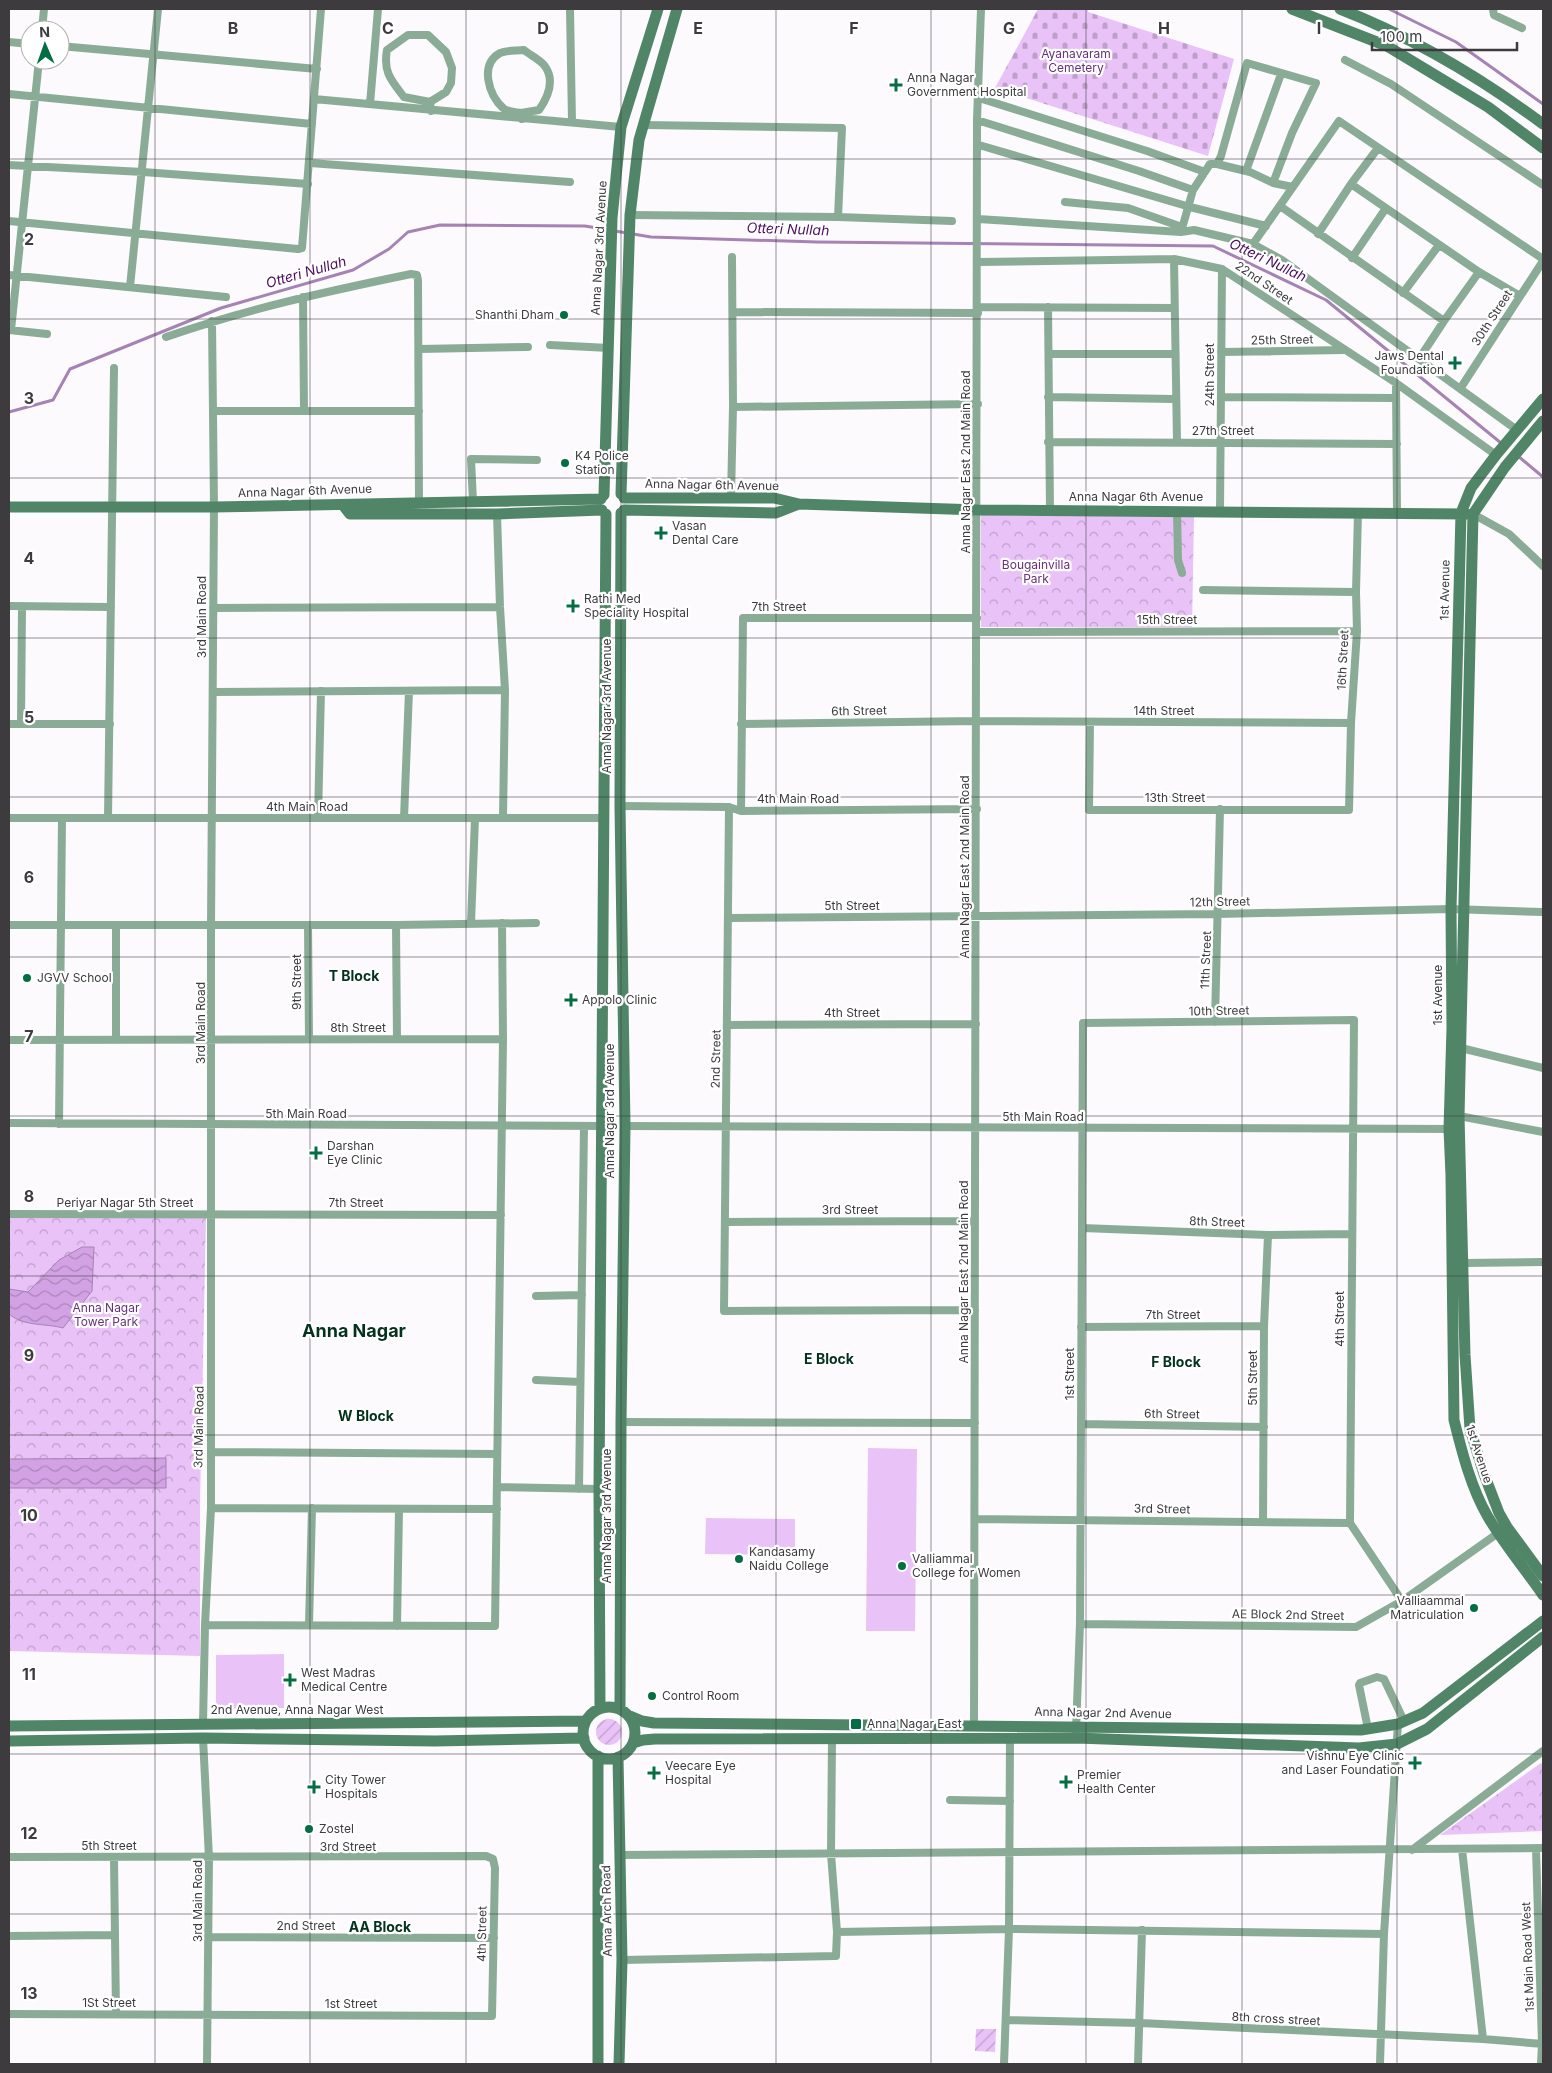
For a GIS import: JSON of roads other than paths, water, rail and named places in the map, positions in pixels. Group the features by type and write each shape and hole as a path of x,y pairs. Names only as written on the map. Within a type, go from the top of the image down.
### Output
{"main road":[{"name":"Anna Nagar 3rd Avenue","path":"600,1708 599,1489 604,818 603,505 612,230 621,127 658,9"},
{"name":"Anna Nagar 3rd Avenue","path":"620,1709 625,1126 620,806 622,512 625,506 623,496 630,215 640,140 677,9"},
{"path":"1292,9 1387,46 1488,106 1543,148"},
{"path":"1340,9 1381,25 1454,66 1543,124"},
{"name":"1st Avenue","path":"1543,399 1471,488 1461,514 1452,909 1454,1129 1464,1263 1465,1355 1470,1429 1499,1513 1502,1530 1543,1595"},
{"path":"1474,514 1515,454 1543,421"},
{"path":"343,506 350,514 497,514 603,505 614,491 623,496"},
{"name":"Anna Nagar 6th Avenue","path":"623,496 774,498 799,504 978,510 1474,514"},
{"name":"Anna Nagar 6th Avenue","path":"9,506 343,506 419,502 603,505"},
{"name":"Anna Nagar 6th Avenue","path":"622,512 776,513 799,504"},
{"path":"603,505 614,516 622,512"},
{"name":"1st Avenue","path":"1474,514 1459,1116 1454,1129 1451,1175 1454,1420 1464,1459 1484,1510 1543,1576"},
{"name":"Anna Nagar 2nd Avenue","path":"630,1716 654,1723 1368,1729 1401,1723 1424,1713 1543,1621"},
{"name":"Anna Nagar 2nd Avenue","path":"633,1743 654,1739 1076,1738 1359,1748 1397,1744 1426,1729 1543,1637"},
{"path":"598,1762 608,1758 618,1762 633,1743 634,1726 630,1716 620,1709 600,1708 589,1716 586,1721 584,1738 598,1762 598,2064"},
{"name":"2nd Avenue, Anna Nagar West","path":"9,1726 586,1721"},
{"path":"9,1741 203,1738 435,1740 584,1738"},
{"name":"Anna Arch Road","path":"618,1762 622,1960 619,2064"}],"street":[{"path":"130,287 158,9"},
{"path":"9,221 302,248 321,9"},
{"path":"370,104 378,9"},
{"path":"570,9 572,122"},
{"name":"Anna Nagar East 2nd Main Road","path":"974,1726 979,145 977,120 981,9"},
{"path":"1493,9 1494,15 1522,28"},
{"path":"408,35 428,35 446,52 452,68 451,83 446,92 430,102 404,97 391,79 385,63 387,50 408,35"},
{"path":"70,47 316,69"},
{"path":"524,50 544,65 550,80 549,95 539,110 522,116 504,109 492,94 487,82 491,61 501,53 524,50"},
{"path":"1345,60 1391,84 1543,185"},
{"path":"1217,164 1221,156 1247,63 1316,83 1292,133 1273,183"},
{"path":"38,70 22,222 13,276 10,330 47,334"},
{"path":"1246,171 1281,74"},
{"path":"9,94 312,124"},
{"path":"978,98 1147,151 1205,172"},
{"path":"314,99 431,111 522,116 621,127"},
{"path":"430,102 431,111"},
{"path":"977,120 1122,165 1193,190"},
{"path":"1253,244 1339,121 1543,260"},
{"path":"644,125 842,128 838,217"},
{"path":"979,145 1190,207 1266,226"},
{"path":"1318,234 1351,184 1378,148"},
{"path":"310,163 570,182"},
{"path":"1181,230 1190,207 1193,190 1210,164 1246,171 1273,183 1293,187"},
{"path":"9,165 143,172 308,184"},
{"path":"1351,184 1479,272 1520,296"},
{"path":"1065,202 1128,208 1181,230"},
{"path":"1280,206 1444,321"},
{"path":"1352,258 1386,208"},
{"path":"630,215 838,217 952,221"},
{"path":"978,219 1194,230 1253,244 1282,260 1517,430"},
{"path":"1403,293 1439,244"},
{"path":"731,497 733,407 732,257"},
{"path":"1174,259 1177,442"},
{"name":"22nd Street","path":"978,262 1174,259 1222,269 1344,350 1501,449"},
{"name":"30th Street","path":"1460,388 1543,260"},
{"name":"24th Street","path":"1220,511 1222,269"},
{"path":"1420,359 1479,272"},
{"path":"166,336 212,321 303,297 411,274 417,275 419,502"},
{"path":"13,276 226,297"},
{"path":"303,297 304,410"},
{"path":"1048,308 1050,510"},
{"path":"733,312 1174,308"},
{"name":"3rd Main Road","path":"203,1724 211,1452 211,925 214,507 212,321"},
{"path":"550,345 609,348"},
{"path":"419,349 528,347"},
{"name":"25th Street","path":"1221,352 1344,350"},
{"path":"1049,354 1175,354"},
{"path":"108,818 114,368"},
{"path":"1396,382 1398,444 1397,512"},
{"path":"1048,397 1175,399"},
{"path":"1221,397 1396,398"},
{"path":"733,407 978,404"},
{"path":"213,411 419,411"},
{"name":"27th Street","path":"1048,442 1398,444"},
{"path":"473,502 471,460 537,460"},
{"path":"1177,511 1178,560 1182,573"},
{"name":"16th Street","path":"1349,810 1351,723 1357,631 1358,512"},
{"path":"497,514 500,607 506,690 504,818"},
{"path":"1474,514 1509,534 1543,566"},
{"path":"1203,590 1356,592"},
{"path":"9,606 111,607"},
{"path":"21,724 22,606"},
{"path":"213,608 500,607"},
{"name":"7th Street","path":"741,811 743,618 977,618"},
{"name":"15th Street","path":"977,632 1357,631"},
{"path":"213,692 506,690"},
{"path":"318,818 321,691"},
{"path":"404,818 408,691"},
{"name":"6th Street","path":"741,724 977,721"},
{"name":"14th Street","path":"977,721 1351,723"},
{"name":"13th Street","path":"1090,722 1089,810 1349,810"},
{"path":"9,724 110,724"},
{"name":"4th Main Road","path":"620,806 729,807 741,811 977,809"},
{"name":"2nd Street","path":"729,807 724,1311 975,1310"},
{"name":"11th Street","path":"1216,1022 1220,809"},
{"name":"4th Main Road","path":"9,818 604,818"},
{"path":"59,1124 61,1040 59,925 62,818"},
{"path":"471,923 474,818"},
{"name":"12th Street","path":"976,916 1218,914 1452,909 1543,912"},
{"name":"5th Street","path":"728,918 976,916"},
{"path":"205,1626 495,1626 503,1039 502,923"},
{"path":"9,925 536,923"},
{"path":"116,925 116,1040"},
{"name":"9th Street","path":"308,925 309,1039"},
{"path":"396,925 397,1039"},
{"name":"10th Street","path":"1083,1023 1354,1020"},
{"name":"4th Street","path":"1350,1523 1354,1020"},
{"name":"1st Street","path":"1076,1738 1080,1624 1083,1023"},
{"name":"4th Street","path":"727,1025 976,1024"},
{"name":"8th Street","path":"212,1040 503,1039"},
{"path":"9,1040 212,1040"},
{"path":"1461,1048 1543,1068"},
{"path":"1459,1116 1543,1132"},
{"name":"5th Main Road","path":"9,1124 603,1126"},
{"path":"579,1488 584,1126"},
{"name":"5th Main Road","path":"625,1126 1454,1129"},
{"name":"Periyar Nagar 5th Street","path":"9,1214 212,1214"},
{"name":"7th Street","path":"212,1214 501,1215"},
{"name":"3rd Street","path":"725,1222 975,1220"},
{"name":"8th Street","path":"1082,1228 1268,1235 1352,1234"},
{"name":"5th Street","path":"1263,1522 1264,1326 1268,1235"},
{"path":"1464,1263 1543,1262"},
{"path":"536,1296 582,1295"},
{"name":"7th Street","path":"1081,1327 1264,1326"},
{"path":"536,1380 580,1382"},
{"path":"621,1422 975,1423"},
{"name":"6th Street","path":"1081,1424 1264,1427"},
{"path":"211,1452 497,1454"},
{"path":"498,1487 599,1489"},
{"path":"210,1508 497,1509"},
{"path":"309,1625 312,1508"},
{"path":"397,1626 400,1509"},
{"name":"3rd Street","path":"975,1519 1350,1523"},
{"path":"1350,1523 1402,1601"},
{"name":"AE Block 2nd Street","path":"1080,1624 1356,1627 1402,1601 1502,1530"},
{"path":"1368,1729 1359,1685 1378,1677 1384,1679 1401,1723 1397,1744 1384,1934 1383,2035 1380,2064"},
{"name":"3rd Main Road","path":"203,1738 209,1858 209,2014 207,2064"},
{"path":"1004,2064 1009,1929 1010,1738"},
{"path":"622,1960 836,1956 837,1932 831,1854 832,1739"},
{"path":"1412,1850 1543,1751"},
{"path":"950,1800 1010,1801"},
{"path":"620,1855 1539,1848"},
{"name":"1st Main Road West","path":"1539,1848 1543,2044 1541,2064"},
{"path":"1462,1849 1483,2039"},
{"name":"4th Street","path":"486,1856 493,1859 495,1868 492,2016"},
{"name":"3rd Street","path":"209,1858 486,1856"},
{"name":"5th Street","path":"9,1857 209,1858"},
{"path":"114,1858 116,2014"},
{"path":"837,1932 1009,1929 1384,1934"},
{"path":"1138,2064 1142,1930"},
{"path":"9,1936 115,1935"},
{"name":"2nd Street","path":"209,1937 494,1938"},
{"name":"1St Street","path":"9,2014 209,2014"},
{"name":"1st Street","path":"209,2014 492,2016"},
{"name":"8th cross street","path":"1007,2020 1483,2039 1543,2044"}],"water":[{"path":"82,1247 94,1247 92,1291 63,1328 28,1323 9,1314 9,1289 28,1292 59,1260"},
{"path":"166,1458 166,1488 9,1488 9,1459"}],"waterway":[{"path":"1389,9 1456,42 1543,104"},
{"name":"Otteri Nullah","path":"9,412 53,400 70,369 221,308 353,270 389,249 408,232 440,225 585,226 651,237 817,242 1213,246 1326,300 1501,443"},
{"name":"Otteri Nullah","path":"1518,456 1543,477"}],"place":[{"name":"Anna Nagar Government Hospital","path":"896,85"},
{"name":"Shanthi Dham","path":"564,315"},
{"name":"Jaws Dental Foundation","path":"1455,363"},
{"name":"K4 Police Station","path":"565,463"},
{"name":"Vasan Dental Care","path":"661,533"},
{"name":"Rathi Med Speciality Hospital","path":"573,606"},
{"name":"JGVV School","path":"27,978"},
{"name":"Appolo Clinic","path":"571,1000"},
{"name":"Darshan Eye Clinic","path":"316,1153"},
{"name":"Kandasamy Naidu College","path":"739,1559"},
{"name":"Valliammal College for Women","path":"902,1566"},
{"name":"Valliaammal Matriculation","path":"1474,1608"},
{"name":"West Madras Medical Centre","path":"290,1680"},
{"name":"Control Room","path":"652,1696"},
{"name":"Anna Nagar East","path":"856,1724"},
{"name":"Vishnu Eye Clinic and Laser Foundation","path":"1415,1763"},
{"name":"Veecare Eye Hospital","path":"654,1773"},
{"name":"Premier Health Center","path":"1066,1782"},
{"name":"City Tower Hospitals","path":"314,1787"},
{"name":"Zostel","path":"309,1829"}],"district":[{"name":"T Block","path":"354,976"},
{"name":"Anna Nagar","path":"354,1331"},
{"name":"E Block","path":"829,1359"},
{"name":"F Block","path":"1176,1362"},
{"name":"W Block","path":"366,1416"},
{"name":"AA Block","path":"380,1927"}],"park label":[{"name":"Ayanavaram Cemetery","path":"1076,61"},
{"name":"Bougainvilla Park","path":"1036,572"},
{"name":"Anna Nagar Tower Park","path":"106,1315"}]}
